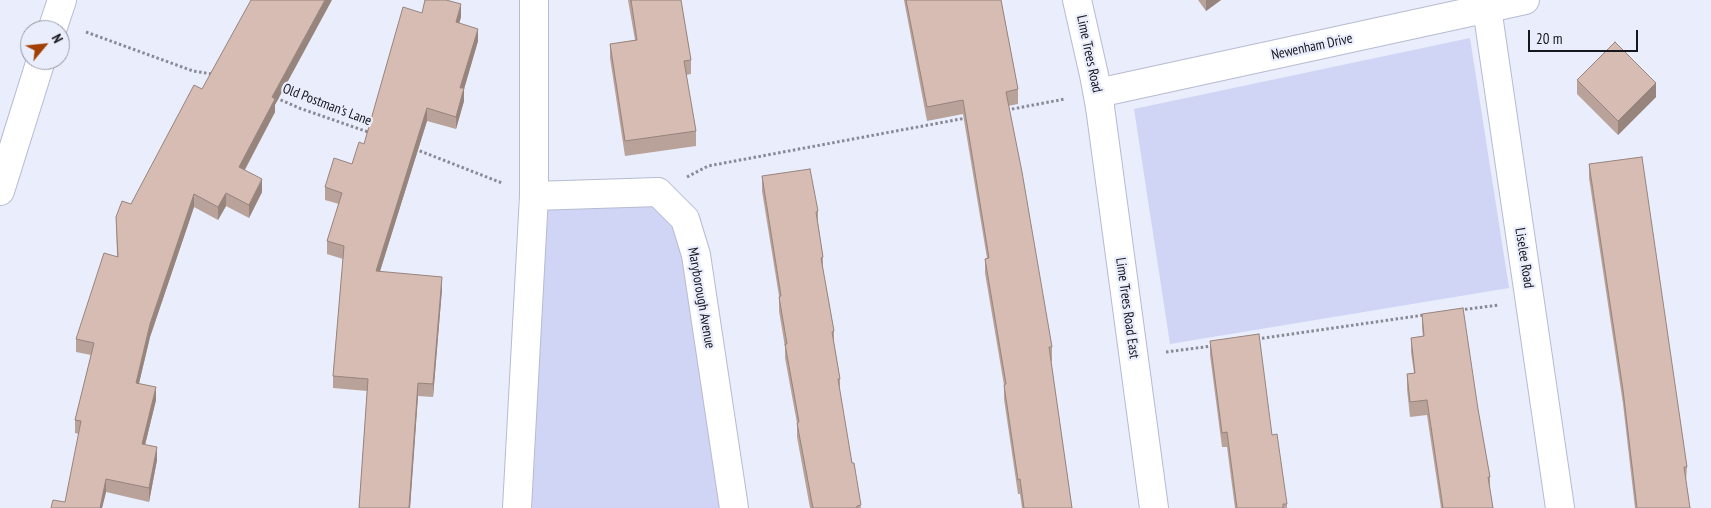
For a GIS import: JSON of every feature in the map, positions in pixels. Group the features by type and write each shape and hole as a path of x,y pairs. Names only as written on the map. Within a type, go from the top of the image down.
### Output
{"street":[{"path":"517,508 534,196 534,0"},
{"name":"Lime Trees Road","path":"1077,0 1099,100"},
{"name":"Newenham Drive","path":"1099,100 1525,0"},
{"name":"Liselee Road","path":"1487,8 1560,508"},
{"path":"0,191 38,70"},
{"name":"Lime Trees Road East","path":"1099,100 1154,508"},
{"path":"534,196 658,192"},
{"name":"Maryborough Avenue","path":"658,192 685,219 696,255 734,508"}],"path":[{"path":"56,17 193,71 219,75"},
{"name":"Old Postman's Lane","path":"272,96 299,108 380,136"},
{"path":"1000,111 1099,100"},
{"path":"658,192 708,166 971,117"},
{"path":"414,149 534,196"},
{"path":"1453,311 1530,300"},
{"path":"1249,340 1433,314"},
{"path":"1133,357 1220,344"}],"shaded area":[{"path":"1470,38 1509,288 1170,344 1134,109"},
{"path":"658,192 685,219 732,508 517,508 538,371 534,196"}],"building":[{"path":"251,0 325,0 272,97 275,99 239,167 262,179 249,205 226,193 218,207 194,194 150,324 136,383 156,387 142,444 157,447 149,488 106,479 100,508 51,508 53,500 65,502 81,421 75,420 94,343 76,339 104,253 118,257 116,217 122,201 131,204 194,85 202,89"},
{"path":"425,0 446,0 461,4 456,22 478,29 460,88 464,88 456,117 427,108 376,271 442,277 433,384 418,383 409,508 359,508 368,379 333,376 344,246 327,241 342,193 325,187 334,158 352,164 359,142 364,144 403,7 422,13"},
{"path":"631,0 681,0 691,60 684,61 696,131 625,141 610,44 637,40"},
{"path":"906,0 1001,0 1018,89 1006,92 1022,172 1052,347 1049,347 1072,508 1024,508 1020,479 1018,480 1004,385 1006,384 985,259 989,258 963,100 927,107"},
{"path":"1615,42 1656,83 1618,121 1577,80"},
{"path":"1642,157 1687,467 1684,467 1690,508 1637,508 1623,390 1589,164"},
{"path":"810,169 818,211 816,212 823,257 821,258 834,331 832,332 840,379 838,379 861,505 857,506 857,508 813,508 785,344 787,344 779,297 781,296 762,176"},
{"path":"1463,308 1490,477 1488,477 1493,508 1443,508 1427,400 1410,402 1407,374 1415,373 1411,338 1424,336 1422,314"},
{"path":"1259,334 1272,435 1277,434 1287,504 1283,504 1283,508 1237,508 1227,432 1222,433 1210,341"}]}
